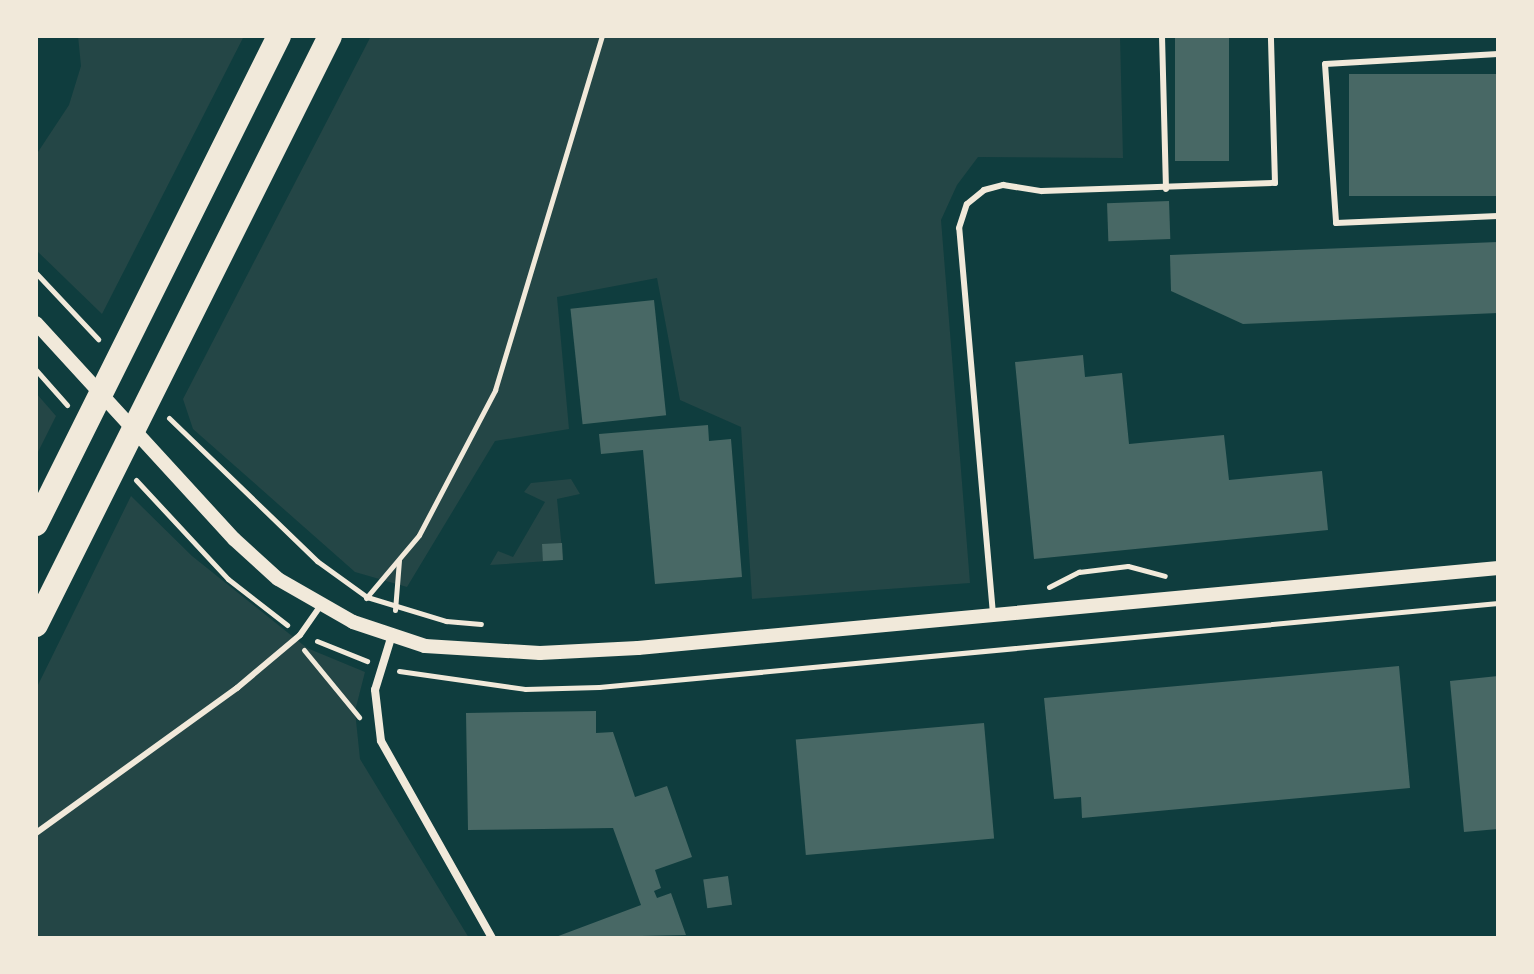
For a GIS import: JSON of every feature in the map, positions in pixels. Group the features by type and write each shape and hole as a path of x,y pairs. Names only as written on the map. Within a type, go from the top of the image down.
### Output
{"highway":[{"path":"36,524 279,36"},
{"path":"36,625 330,36"}],"street":[{"path":"36,323 234,539 278,579 345,617 391,638 451,649 540,653 1498,568"},
{"path":"391,638 375,690 381,741 492,938"}],"lane":[{"path":"1162,36 1166,189"},
{"path":"993,614 959,228 967,204 984,190 1003,185 1042,191 1275,183 1271,36"},
{"path":"1498,54 1325,64 1336,223 1498,216"},
{"path":"36,833 237,688 300,635 322,604"}],"path":[{"path":"345,617 399,560 429,518 495,390 602,36"},
{"path":"36,273 105,347"},
{"path":"162,411 317,561 367,597 395,608 492,626"},
{"path":"391,638 399,560"},
{"path":"1041,591 1079,572 1128,566 1173,578"},
{"path":"300,635 302,648 381,741"}],"shaded area":[{"path":"78,36 244,36 102,314 36,250 36,155 69,105 81,66"},
{"path":"371,36 1120,36 1123,158 978,157 957,185 941,220 970,583 752,599 741,427 680,400 657,278 557,297 569,429 495,441 407,587 355,572 193,429 183,399"},
{"path":"36,393 56,416 36,456"},
{"path":"571,479 580,494 557,499 563,560 490,565 498,551 513,557 545,502 524,492 531,483"},
{"path":"131,496 192,556 307,648 365,672 355,711 360,759 469,938 36,938 36,689"}],"building":[{"path":"1175,36 1229,36 1229,161 1175,161"},
{"path":"1349,74 1498,74 1498,196 1349,196"},
{"path":"1169,201 1170,239 1108,241 1107,203"},
{"path":"1498,242 1498,313 1243,324 1171,291 1170,255"},
{"path":"654,300 666,415 583,424 570,309"},
{"path":"1083,355 1085,377 1122,373 1129,444 1224,435 1229,480 1322,471 1328,530 1034,559 1015,362"},
{"path":"708,425 709,441 731,439 742,577 655,584 643,450 601,454 599,434"},
{"path":"562,543 563,560 543,561 542,544"},
{"path":"1399,666 1410,788 1082,818 1081,797 1054,799 1044,698"},
{"path":"1498,676 1498,829 1464,832 1450,681"},
{"path":"596,711 596,733 613,732 635,797 667,786 692,857 655,870 661,888 654,891 657,898 671,893 686,935 553,938 641,905 613,828 468,830 466,713"},
{"path":"984,723 994,839 806,855 796,739"},
{"path":"728,876 732,905 707,908 703,879"}]}
